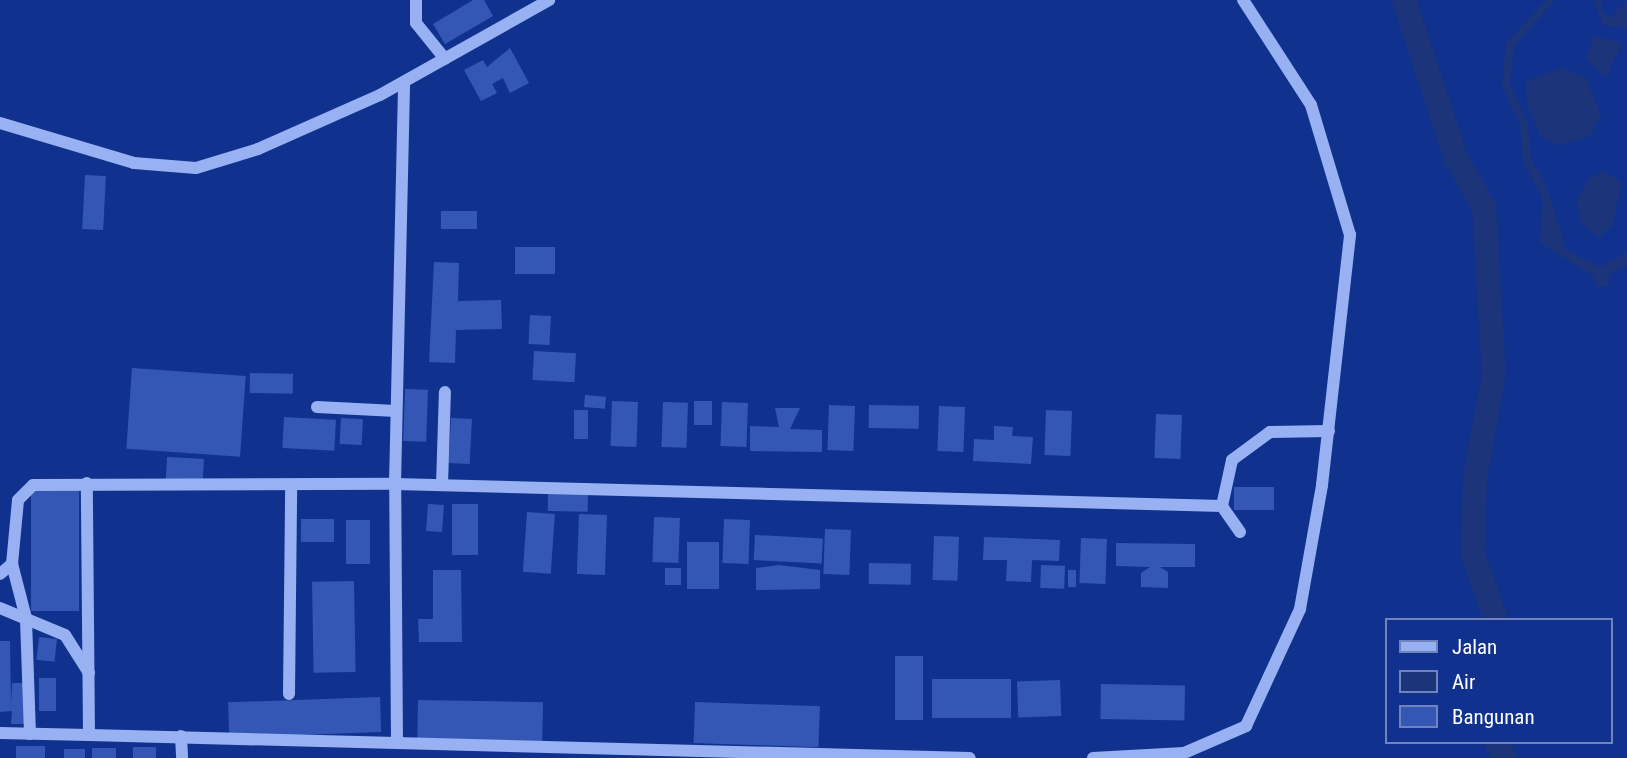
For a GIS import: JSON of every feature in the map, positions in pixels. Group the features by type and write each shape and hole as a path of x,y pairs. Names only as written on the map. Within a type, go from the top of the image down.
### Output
{"street":[{"path":"416,0 416,23 445,59"},
{"path":"0,123 134,163 196,168 258,149 404,82 549,0"},
{"path":"1093,758 1184,753 1251,722 1300,609 1329,431 1351,265 1345,212 1311,105 1243,0"},
{"path":"397,743 395,484 404,82"},
{"path":"442,485 446,393"},
{"path":"317,407 396,411"},
{"path":"1240,532 1222,506 1232,460 1256,437 1329,431"},
{"path":"30,734 26,618 12,564 22,494 39,482 291,486 395,484 1222,506"},
{"path":"87,483 89,735"},
{"path":"289,694 291,486"},
{"path":"0,575 12,564"},
{"path":"0,608 65,635 89,673"},
{"path":"0,733 970,758"},
{"path":"181,736 182,758"}],"water":[{"path":"1546,0 1555,0 1514,47 1510,84 1528,123 1531,158 1548,190 1566,250 1600,267 1627,253 1627,265 1609,275 1608,286 1595,287 1594,276 1540,243 1543,199 1523,160 1520,125 1502,86 1506,43"},
{"path":"1593,0 1601,0 1601,11 1611,17 1627,0 1627,29 1603,25"},
{"path":"1594,36 1622,43 1606,78 1586,59"},
{"path":"1561,68 1585,77 1601,114 1590,136 1559,145 1540,136 1527,105 1526,81"},
{"path":"1605,171 1621,183 1613,224 1600,237 1581,225 1577,199 1591,177"}],"building":[{"path":"473,0 484,0 493,16 445,44 433,24"},
{"path":"510,48 529,83 510,93 503,78 492,84 497,93 481,101 464,70 483,60 487,67"},
{"path":"85,175 106,176 103,230 82,229"},
{"path":"441,211 477,211 477,229 441,229"},
{"path":"515,247 555,247 555,274 515,274"},
{"path":"434,262 459,263 458,301 501,300 502,329 456,330 455,363 429,362"},
{"path":"530,315 551,316 549,345 528,344"},
{"path":"534,351 576,353 574,382 532,380"},
{"path":"132,368 246,376 240,457 126,449"},
{"path":"250,373 293,374 293,394 250,393"},
{"path":"405,389 428,390 426,442 403,441"},
{"path":"585,395 606,397 605,409 584,407"},
{"path":"612,401 638,402 636,447 610,446"},
{"path":"694,401 712,401 712,425 694,425"},
{"path":"663,402 688,403 686,448 661,447"},
{"path":"722,402 748,403 746,447 720,446"},
{"path":"829,405 855,406 853,451 827,450"},
{"path":"869,405 919,406 919,429 869,428"},
{"path":"939,406 965,407 963,452 937,451"},
{"path":"775,408 800,408 790,429 822,430 822,452 750,451 750,426 779,427"},
{"path":"574,410 588,410 588,439 574,439"},
{"path":"1046,410 1072,411 1070,456 1044,455"},
{"path":"1156,414 1182,415 1180,459 1154,458"},
{"path":"284,417 336,420 334,451 282,448"},
{"path":"341,418 363,419 362,445 340,444"},
{"path":"451,418 472,419 470,464 449,463"},
{"path":"994,426 1013,427 1012,436 1033,437 1031,464 973,461 974,439 994,440"},
{"path":"167,457 204,459 203,481 166,479"},
{"path":"1234,487 1274,487 1274,510 1234,510"},
{"path":"31,488 79,488 79,611 31,611"},
{"path":"548,493 588,494 588,512 548,511"},
{"path":"428,504 444,505 442,532 426,531"},
{"path":"452,504 478,504 478,555 452,555"},
{"path":"527,512 555,514 551,574 523,572"},
{"path":"579,514 607,515 605,575 577,574"},
{"path":"654,517 680,518 678,563 652,562"},
{"path":"301,519 334,519 334,542 301,542"},
{"path":"724,519 750,520 748,564 722,563"},
{"path":"346,520 370,520 370,564 346,564"},
{"path":"825,529 851,530 849,575 823,574"},
{"path":"755,535 823,539 822,564 754,560"},
{"path":"934,536 959,537 957,581 932,580"},
{"path":"984,537 1060,540 1059,561 1032,560 1031,582 1006,581 1007,560 983,560"},
{"path":"1081,538 1107,539 1105,584 1079,583"},
{"path":"687,542 719,542 719,589 687,589"},
{"path":"1116,543 1195,544 1195,567 1160,567 1168,572 1168,588 1141,587 1141,573 1150,567 1116,566"},
{"path":"869,563 911,564 911,585 869,584"},
{"path":"779,565 820,570 820,589 756,590 756,568"},
{"path":"1041,565 1065,566 1064,589 1040,588"},
{"path":"665,568 681,568 681,585 665,585"},
{"path":"433,570 461,570 462,642 419,642 418,619 433,619"},
{"path":"1068,570 1076,570 1076,587 1068,587"},
{"path":"354,581 356,672 314,673 312,582"},
{"path":"39,637 57,639 54,662 37,660"},
{"path":"0,641 10,641 11,705 12,683 28,683 27,724 11,724 12,711 0,712"},
{"path":"895,656 923,656 923,720 895,720"},
{"path":"39,678 56,678 56,711 39,711"},
{"path":"932,679 1011,679 1011,718 932,718"},
{"path":"1060,680 1061,716 1018,717 1017,682"},
{"path":"1101,684 1185,685 1184,720 1100,719"},
{"path":"380,697 381,732 229,737 228,702"},
{"path":"418,700 543,702 542,742 417,740"},
{"path":"695,702 820,706 818,747 694,743"},
{"path":"16,746 45,746 45,758 16,758"},
{"path":"133,747 156,747 156,758 133,758"},
{"path":"92,748 116,748 116,758 92,758"},
{"path":"64,749 85,749 85,758 64,758"}],"waterway":[{"path":"1404,0 1456,158 1484,207 1494,374 1475,478 1473,554 1495,618"},
{"path":"1497,744 1505,758"}]}
